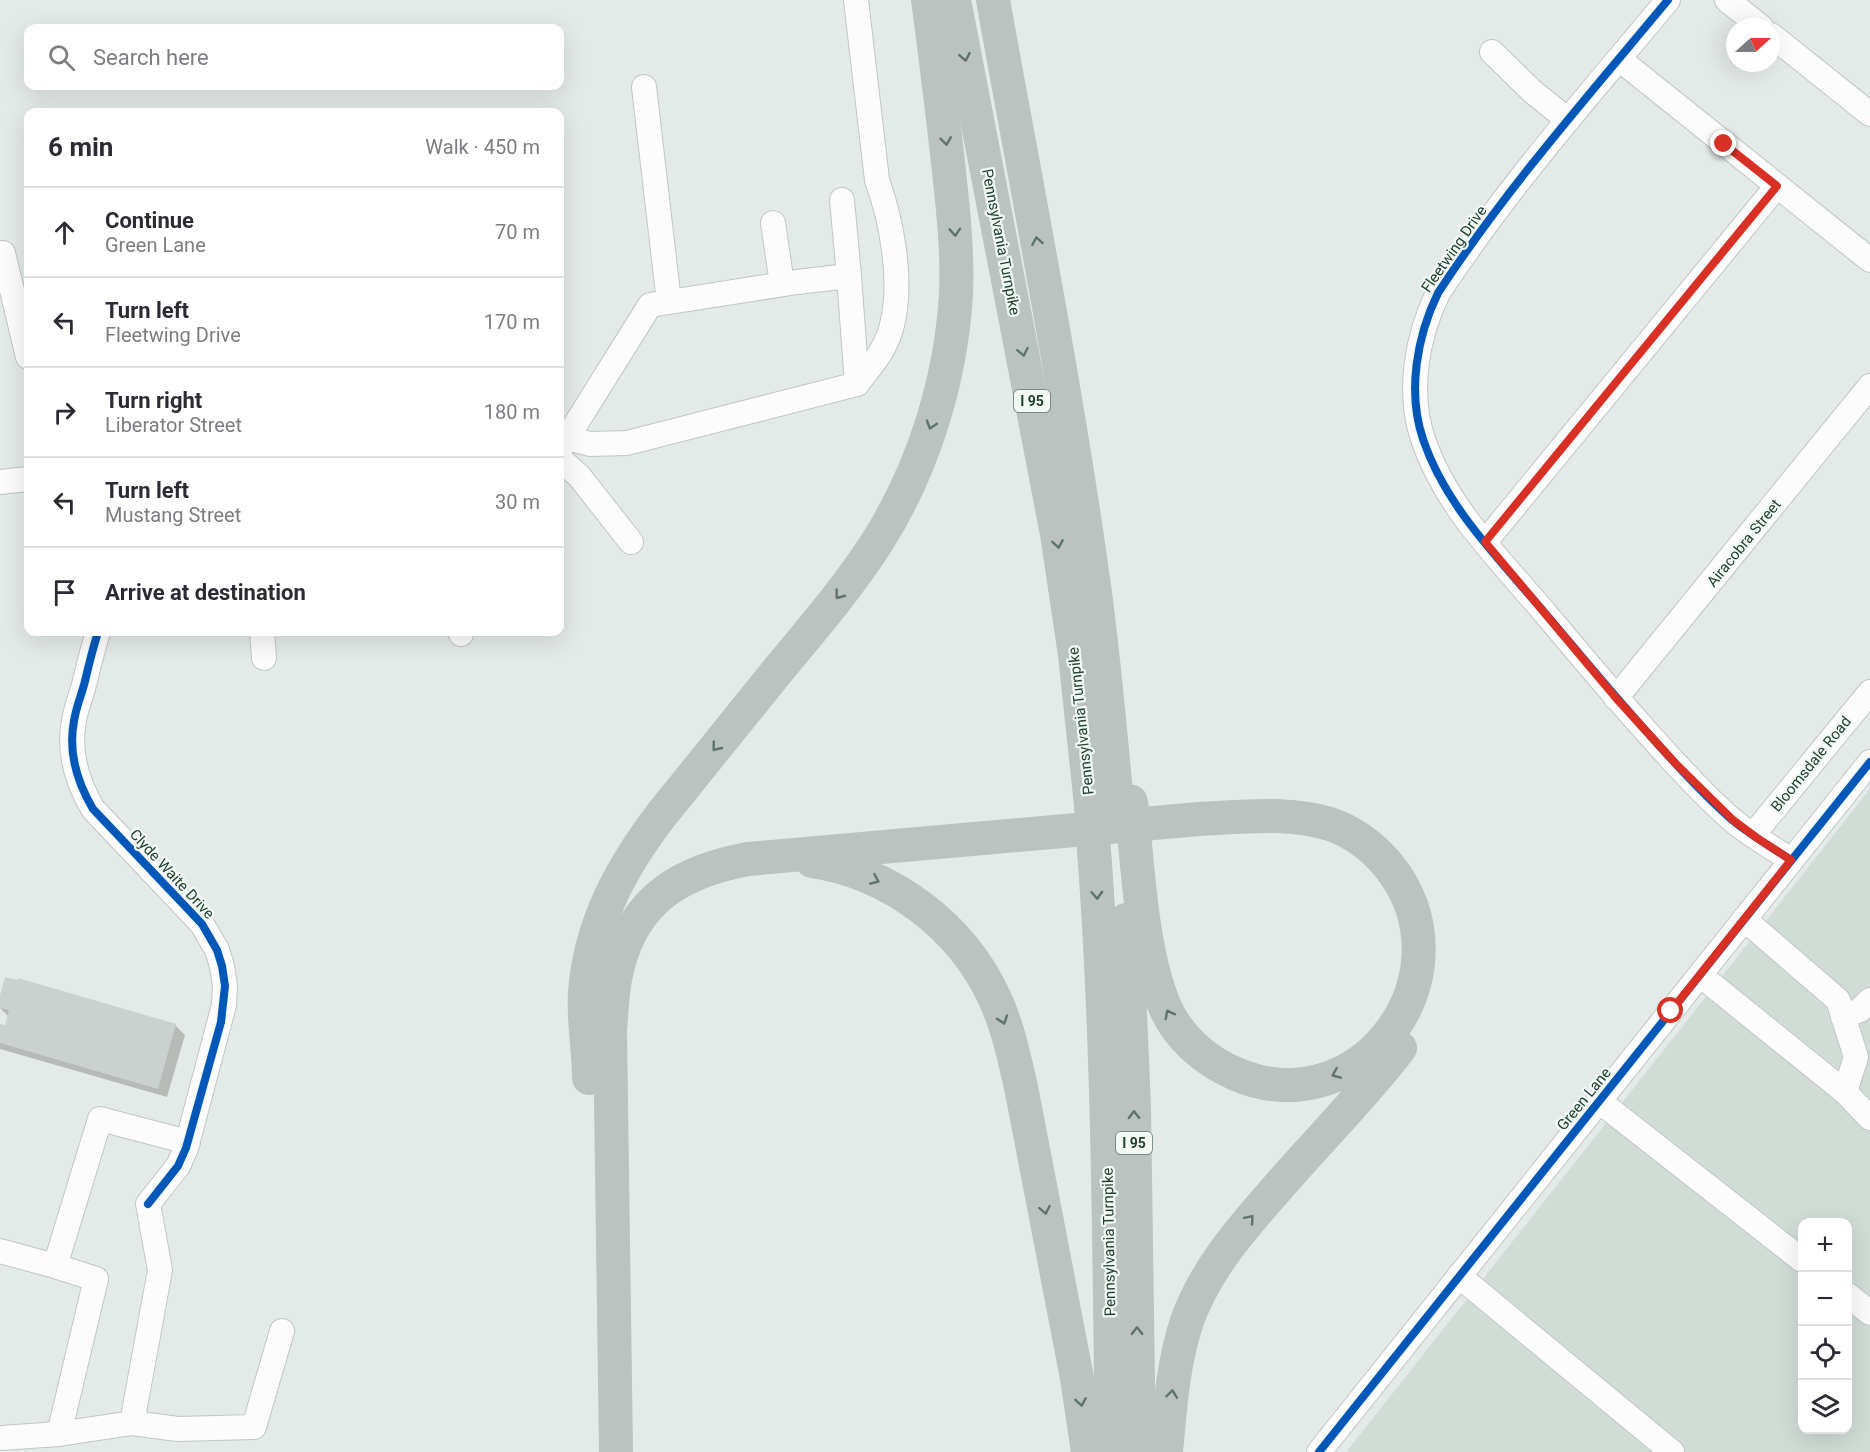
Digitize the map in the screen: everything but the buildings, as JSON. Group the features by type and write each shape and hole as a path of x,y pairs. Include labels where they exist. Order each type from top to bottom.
{"highway":[{"path":"597,1452 589,1076 585,993 588,968 602,915 621,874 640,841 838,597 866,558 902,498 930,429 950,346 956,295 956,268 950,174 928,0"},
{"name":"Pennsylvania Turnpike","path":"954,0 1057,534 1075,655 1114,819 1101,949 1106,1076 1112,1452"},
{"name":"Pennsylvania Turnpike","path":"993,0 1078,481 1107,695 1114,819 1126,915 1133,1072 1139,1452"},
{"path":"589,1076 598,977 602,955 609,936 627,904 639,891 665,870 695,855 729,845 768,840 1256,802 1292,802 1325,807 1342,812 1371,827 1398,851 1410,867 1425,896 1435,945 1430,992 1418,1022 1399,1050 1257,1211 1226,1249 1207,1278 1182,1338 1173,1385 1166,1452"},
{"path":"616,1452 610,1030 614,982 623,947 639,917 677,883 693,874 710,867 748,859 778,856 1199,819 1261,816 1317,821 1332,825 1373,848 1402,885 1414,916 1419,948 1416,980 1405,1011 1385,1039 1346,1070 1316,1081 1299,1084 1280,1084 1246,1078 1198,1052 1175,1026 1165,1008 1152,967 1144,920 1114,819"},
{"path":"778,856 818,862 852,871 903,895 936,919 950,933 963,947 986,982 1003,1020 1021,1087 1073,1356 1088,1452"}],"street":[{"path":"564,449 590,444 627,443 857,384 880,354 892,326 897,294 886,206 877,180 856,0"},
{"name":"Fleetwing Drive","path":"1668,0 1513,190 1438,293 1422,337 1416,369 1416,405 1422,437 1430,457 1447,490 1485,542 1616,698 1676,764 1718,806 1753,835 1791,860"},
{"path":"1727,0 1750,18"},
{"path":"1780,42 1870,114"},
{"path":"1492,52 1533,92 1568,120"},
{"path":"1619,59 1870,261"},
{"path":"644,87 669,302"},
{"path":"1485,542 1777,186"},
{"path":"842,200 857,384"},
{"path":"773,223 782,285"},
{"path":"3,253 24,340"},
{"path":"564,446 650,305 849,276"},
{"name":"Airacobra Street","path":"1616,698 1870,386"},
{"path":"564,452 579,476 631,542"},
{"path":"0,482 24,479"},
{"name":"Clyde Waite Drive","path":"97,636 74,718 72,752 78,777 93,809 202,924 217,950 225,986 221,1022 188,1142 178,1166 148,1204 160,1270 132,1423"},
{"path":"262,636 264,658"},
{"name":"Bloomsdale Road","path":"1753,835 1870,692"},
{"name":"Green Lane","path":"1319,1452 1791,860 1867,773"},
{"path":"1744,919 1838,1000 1843,1017 1861,1043 1845,1092"},
{"path":"1700,975 1845,1092 1870,1118"},
{"path":"1843,1017 1860,1010 1870,1000"},
{"path":"1599,1101 1798,1256"},
{"path":"55,1266 100,1119 188,1142"},
{"path":"0,1251 96,1280 58,1434"},
{"path":"1460,1276 1672,1452"},
{"path":"1852,1298 1870,1313"},
{"path":"0,1438 58,1434 132,1423 178,1429 254,1427 282,1331"}],"shaded area":[{"path":"1870,789 1870,1452 1347,1451"}],"cycle path":[{"path":"1668,0 1520,180 1464,254 1438,293 1425,327 1417,365 1415,383 1418,421 1433,464 1445,487 1459,510 1492,552 1692,781 1738,825 1791,860"},
{"path":"97,636 72,733 75,767 82,788 93,809 202,924 217,950 225,986 221,1022 186,1148 178,1166 148,1204"},
{"path":"1319,1452 1870,762"}],"route":[{"path":"1671,1011 1791,860 1733,820 1676,764 1616,698 1485,542 1777,186 1724,144"}]}
